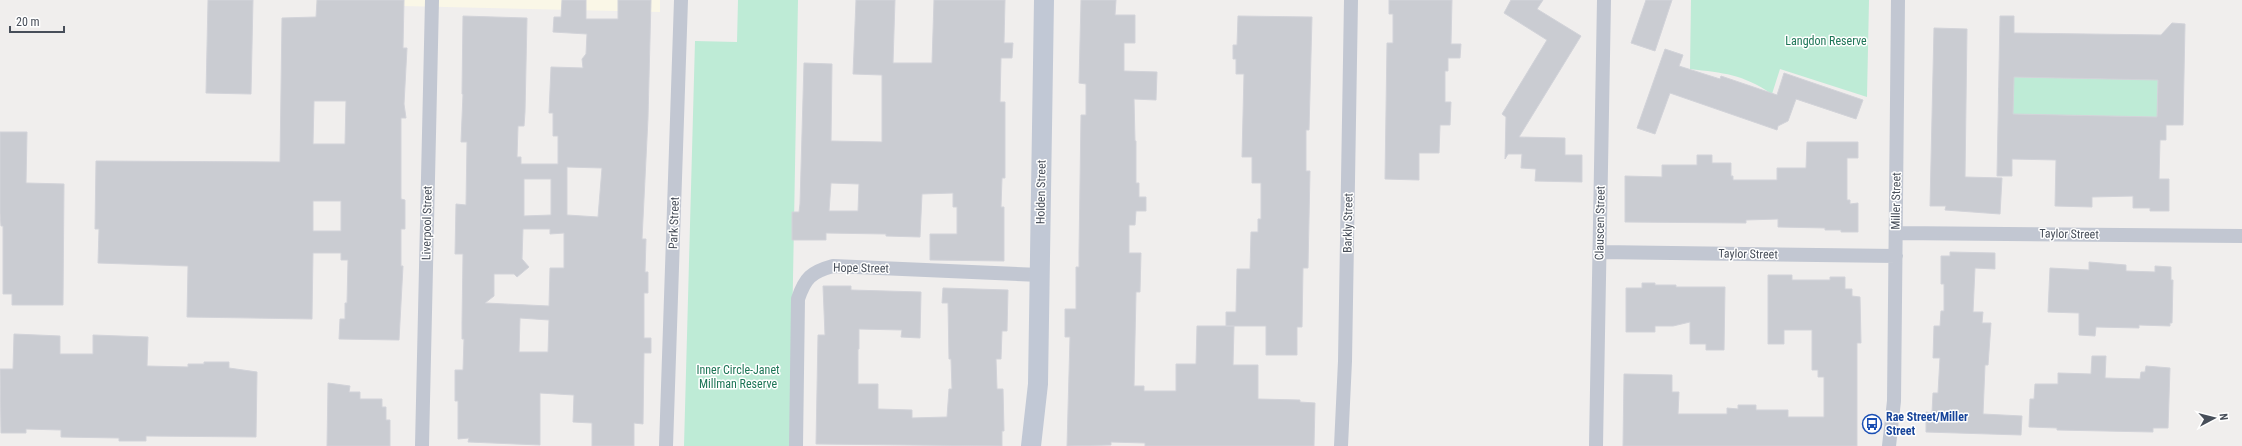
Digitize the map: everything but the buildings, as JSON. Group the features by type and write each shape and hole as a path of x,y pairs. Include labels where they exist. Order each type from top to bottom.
{"main road":[{"name":"Holden Street","path":"1042,446 1038,384 1044,0"},
{"name":"Holden Street","path":"1031,446 1038,384"}],"street":[{"name":"Liverpool Street","path":"422,446 432,0"},
{"name":"Park Street","path":"666,446 681,0"},
{"name":"Barkly Street","path":"1342,446 1351,0"},
{"name":"Clauscen Street","path":"1596,446 1604,0"},
{"name":"Miller Street","path":"1889,446 1894,401 1898,0"},
{"name":"Taylor Street","path":"1896,232 2242,236"},
{"name":"Taylor Street","path":"1600,252 1896,256"},
{"name":"Hope Street","path":"796,446 798,299 803,283 816,271 833,266 1040,275"},
{"name":"Miller Street","path":"1894,401 1898,446"}],"shaded area":[{"path":"317,0 660,0 660,12 316,4"}],"green space":[{"name":"Inner Circle-Janet Millman Reserve","path":"738,0 798,0 790,446 684,446 695,41 737,42"},
{"name":"Langdon Reserve","path":"1691,0 1869,0 1867,97 1780,69 1772,94 1742,78 1690,69"},
{"path":"2013,77 2158,80 2157,117 2013,114 2013,104 1998,104 1998,88 2013,88"}],"place":[{"name":"Rae Street/Miller Street","path":"1872,424"}]}
